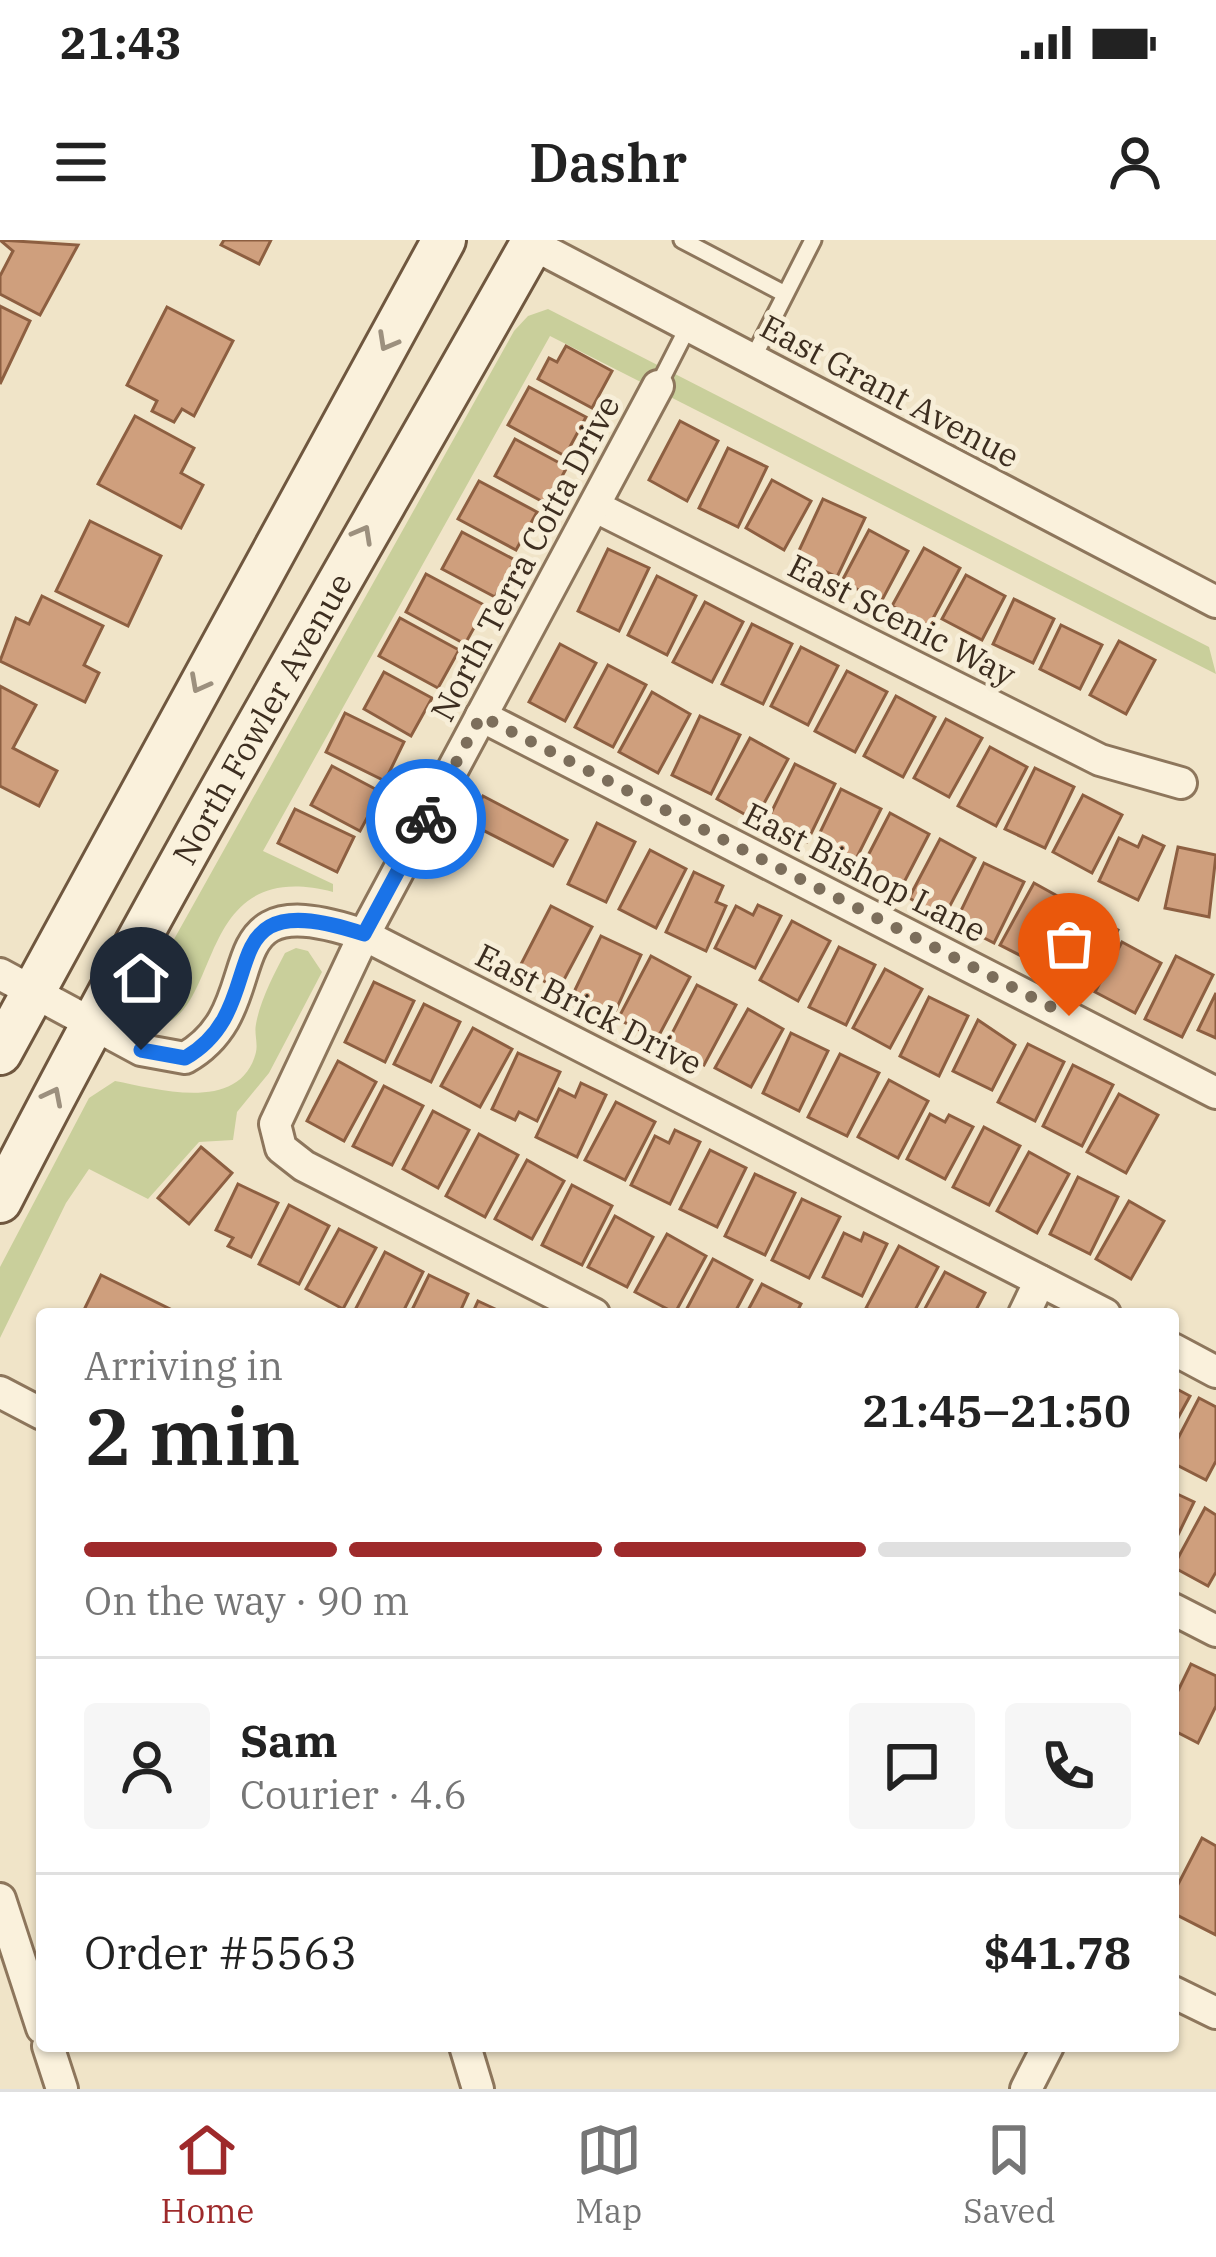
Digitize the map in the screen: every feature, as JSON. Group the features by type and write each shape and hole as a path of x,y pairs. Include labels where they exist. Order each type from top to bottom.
{"main road":[{"name":"North Fowler Avenue","path":"0,1053 16,982 444,240"},
{"name":"North Fowler Avenue","path":"0,1201 92,1021 530,242"}],"street":[{"name":"East Grant Avenue","path":"530,242 1216,602"},
{"name":"North Terra Cotta Drive","path":"582,1308 304,1166 281,1148 275,1124 364,934 658,386"},
{"name":"East Scenic Way","path":"596,507 1100,760 1181,783"},
{"name":"East Bishop Lane","path":"481,716 1216,1093"},
{"name":"East Brick Drive","path":"92,1021 141,1050 185,1058 203,1048 218,1028 254,943 270,925 295,916 364,934 1093,1308"},
{"path":"16,982 92,1021"},
{"path":"1027,1308 1040,1281"},
{"path":"1179,1352 1216,1372"},
{"path":"0,1392 36,1411"},
{"path":"1179,1612 1216,1631"},
{"path":"0,1899 36,2010"},
{"path":"1179,1995 1216,2013"},
{"path":"50,2052 62,2089"},
{"path":"467,2052 478,2089"},
{"path":"1026,2089 1045,2052"}],"lane":[{"path":"682,240 785,294"},
{"path":"752,360 813,240"},
{"name":"North Terra Cotta Drive","path":"658,386 688,327"}],"green space":[{"path":"548,309 1209,647 1216,674 550,336 263,851 333,884 333,892 288,887 256,896 234,915 179,1015 158,1026 140,1005 144,993 514,331 528,316"},
{"path":"296,948 308,951 322,972 269,1073 237,1112 233,1140 199,1142 148,1199 89,1169 66,1203 0,1338 0,1267 89,1098 115,1081 196,1093 234,1084 256,1052 256,1024 272,979 285,953"}],"building":[{"path":"0,240 78,245 40,315 0,294 0,276 13,251"},
{"path":"224,240 271,240 259,264 221,245"},
{"path":"0,306 30,321 0,384"},
{"path":"167,307 233,341 194,416 182,409 174,422 152,411 157,401 127,385"},
{"path":"566,346 612,371 592,408 538,379 549,358 557,362"},
{"path":"529,387 586,417 565,456 508,425"},
{"path":"135,416 194,448 181,473 203,485 181,528 98,484"},
{"path":"680,421 718,441 687,501 649,480"},
{"path":"515,439 567,467 547,504 495,476"},
{"path":"728,448 767,467 738,527 699,508"},
{"path":"772,480 811,501 784,550 746,528"},
{"path":"479,481 537,512 516,550 458,519"},
{"path":"823,499 865,518 837,577 796,557"},
{"path":"90,521 161,556 128,626 56,591"},
{"path":"869,530 908,551 881,602 842,581"},
{"path":"462,532 515,560 495,597 442,569"},
{"path":"924,548 960,568 929,626 892,606"},
{"path":"608,549 649,568 619,631 578,611"},
{"path":"426,574 486,606 465,644 406,612"},
{"path":"966,575 1005,596 982,640 942,619"},
{"path":"657,576 696,596 667,655 628,635"},
{"path":"42,596 103,626 84,665 99,673 85,702 0,661 16,618 29,624"},
{"path":"1014,599 1054,619 1033,663 993,644"},
{"path":"705,602 743,622 712,682 673,662"},
{"path":"400,618 459,650 438,688 379,656"},
{"path":"752,624 792,644 763,704 722,684"},
{"path":"1061,625 1102,645 1080,689 1040,669"},
{"path":"1119,641 1155,660 1126,714 1090,695"},
{"path":"560,644 596,663 565,721 529,702"},
{"path":"801,647 838,666 808,725 771,706"},
{"path":"608,665 646,685 613,747 575,727"},
{"path":"847,671 887,692 855,752 815,731"},
{"path":"384,672 432,698 411,736 364,709"},
{"path":"0,686 36,705 13,748 57,771 39,806 0,786"},
{"path":"652,692 690,714 658,773 619,752"},
{"path":"896,696 935,717 903,777 864,756"},
{"path":"345,713 404,742 385,781 326,752"},
{"path":"700,716 740,735 711,794 672,775"},
{"path":"946,719 982,738 949,797 914,778"},
{"path":"750,738 788,759 755,820 717,799"},
{"path":"990,747 1027,767 996,826 958,806"},
{"path":"795,764 835,784 807,842 766,823"},
{"path":"332,766 381,792 360,831 311,805"},
{"path":"1035,768 1074,787 1045,848 1005,829"},
{"path":"841,789 881,809 851,869 812,849"},
{"path":"1083,795 1122,815 1092,873 1053,852"},
{"path":"483,796 567,840 553,866 469,823"},
{"path":"295,809 354,837 337,872 278,843"},
{"path":"890,813 929,834 899,892 860,871"},
{"path":"597,823 635,842 606,902 568,884"},
{"path":"1143,836 1164,846 1138,900 1099,881 1119,838 1138,847"},
{"path":"940,839 975,858 944,917 909,898"},
{"path":"1178,847 1216,855 1209,917 1165,908"},
{"path":"650,850 686,869 656,928 619,909"},
{"path":"984,863 1024,882 994,943 955,923"},
{"path":"694,872 723,886 716,902 726,906 706,951 666,932"},
{"path":"1034,883 1072,904 1039,965 1000,945"},
{"path":"758,905 781,916 755,968 715,948 736,906 753,915"},
{"path":"551,906 592,927 559,989 519,968"},
{"path":"1078,910 1118,930 1091,988 1050,969"},
{"path":"792,921 830,941 798,1001 760,980"},
{"path":"601,936 641,955 614,1014 573,994"},
{"path":"1122,942 1161,963 1135,1013 1095,992"},
{"path":"839,947 875,965 846,1025 809,1007"},
{"path":"651,956 690,977 657,1039 618,1019"},
{"path":"1176,956 1213,975 1182,1037 1145,1019"},
{"path":"885,969 922,989 890,1048 853,1028"},
{"path":"374,982 414,1001 385,1062 345,1042"},
{"path":"697,985 736,1005 704,1065 666,1045"},
{"path":"1216,993 1216,1038 1198,1030"},
{"path":"929,997 968,1016 939,1076 900,1056"},
{"path":"424,1004 460,1022 431,1082 394,1064"},
{"path":"748,1009 783,1029 751,1087 715,1068"},
{"path":"978,1020 1015,1045 992,1090 953,1071"},
{"path":"473,1028 512,1049 480,1107 441,1086"},
{"path":"791,1033 828,1051 799,1111 763,1093"},
{"path":"1028,1044 1064,1062 1035,1121 998,1102"},
{"path":"518,1053 560,1072 537,1121 519,1112 515,1120 492,1109"},
{"path":"840,1054 879,1073 847,1136 808,1117"},
{"path":"338,1061 376,1082 344,1141 307,1121"},
{"path":"1073,1065 1113,1085 1082,1146 1043,1126"},
{"path":"889,1080 928,1101 898,1158 858,1137"},
{"path":"581,1083 606,1095 577,1157 536,1137 559,1089 575,1097"},
{"path":"384,1086 423,1106 392,1165 353,1146"},
{"path":"1119,1094 1158,1115 1126,1173 1087,1152"},
{"path":"616,1102 655,1122 625,1180 585,1160"},
{"path":"433,1111 469,1130 438,1188 403,1169"},
{"path":"930,1114 945,1122 949,1115 973,1127 945,1179 907,1159"},
{"path":"984,1127 1020,1146 989,1205 953,1187"},
{"path":"675,1130 700,1142 670,1204 631,1185 655,1136 669,1143"},
{"path":"479,1134 518,1155 485,1217 446,1196"},
{"path":"201,1147 232,1173 189,1224 158,1198"},
{"path":"710,1150 746,1168 717,1227 680,1209"},
{"path":"1029,1152 1069,1174 1037,1233 997,1211"},
{"path":"527,1160 564,1181 532,1239 495,1219"},
{"path":"755,1174 795,1193 765,1255 725,1236"},
{"path":"1078,1177 1118,1197 1090,1254 1050,1234"},
{"path":"238,1184 278,1203 251,1257 228,1246 233,1238 216,1230"},
{"path":"572,1185 612,1206 582,1265 542,1245"},
{"path":"802,1199 840,1217 809,1278 772,1260"},
{"path":"1129,1201 1164,1221 1131,1279 1096,1259"},
{"path":"289,1205 329,1226 299,1284 259,1264"},
{"path":"615,1216 653,1237 627,1287 588,1267"},
{"path":"339,1229 376,1248 344,1308 306,1289"},
{"path":"844,1233 861,1241 864,1233 887,1244 862,1296 823,1277"},
{"path":"667,1234 706,1256 678,1308 665,1308 635,1292"},
{"path":"899,1246 938,1267 916,1308 866,1308"},
{"path":"385,1252 423,1272 405,1308 356,1308"},
{"path":"713,1259 752,1280 737,1308 687,1308"},
{"path":"945,1272 985,1293 977,1308 925,1308"},
{"path":"101,1275 168,1308 85,1308"},
{"path":"429,1275 468,1294 462,1308 413,1308"},
{"path":"762,1284 801,1304 799,1308 749,1308"},
{"path":"1179,1390 1190,1396 1179,1416"},
{"path":"1199,1398 1216,1407 1216,1461 1206,1480 1179,1466 1179,1436"},
{"path":"1179,1495 1194,1502 1179,1533"},
{"path":"1205,1508 1216,1515 1216,1572 1208,1586 1179,1570 1179,1556"},
{"path":"1191,1664 1216,1676 1216,1706 1198,1743 1179,1733 1179,1689"},
{"path":"1202,1838 1216,1846 1216,1935 1179,1916 1179,1882"}],"way so far":[{"path":"426,819 481,716 1069,1016"}],"route":[{"path":"141,1050 164,1058 185,1058 203,1048 218,1028 254,943 270,925 295,916 364,934 426,819"}]}
